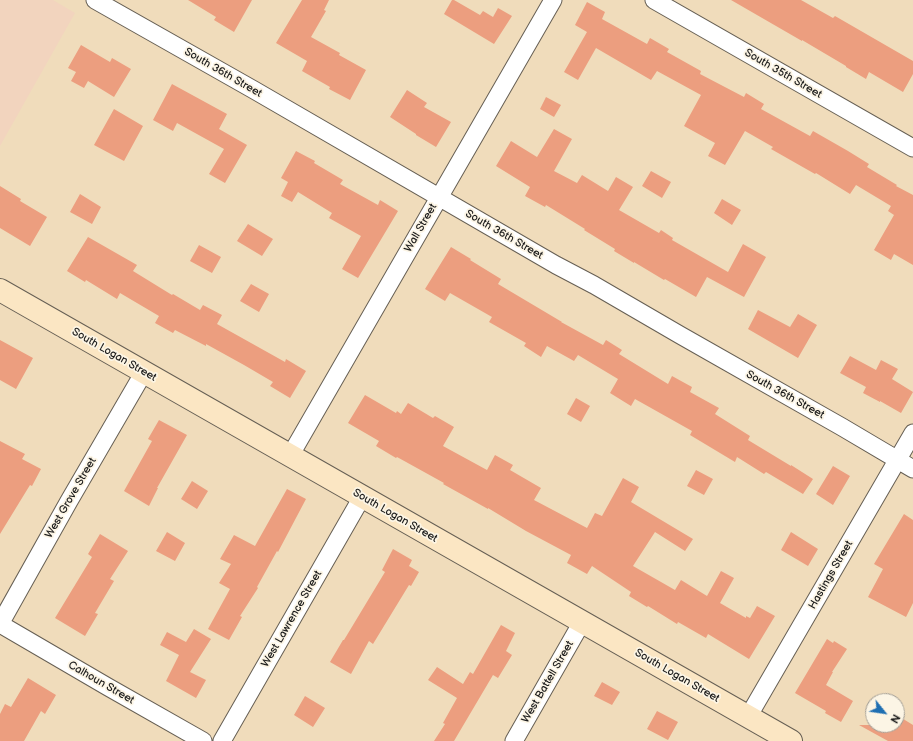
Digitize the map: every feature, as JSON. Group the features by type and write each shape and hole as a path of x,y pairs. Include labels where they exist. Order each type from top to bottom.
{"street":[{"name":"South 36th Street","path":"95,0 913,469"},
{"name":"Wall Street","path":"290,456 553,0"},
{"name":"South 35th Street","path":"654,0 913,148"},
{"name":"South Logan Street","path":"0,290 791,741"},
{"name":"West Grove Street","path":"0,624 144,372"},
{"name":"Hastings Street","path":"748,717 913,433"},
{"name":"West Lawrence Street","path":"222,741 362,497"},
{"name":"West Battell Street","path":"514,741 582,622"},
{"name":"Calhoun Street","path":"0,624 203,741"}],"shaded area":[{"path":"0,0 53,0 75,13 0,146"}],"building":[{"path":"188,0 252,0 234,32 214,20 216,17"},
{"path":"302,0 329,0 324,10 326,11 311,37 340,53 339,55 366,70 350,100 329,89 330,87 302,71 307,61 276,43"},
{"path":"452,0 480,15 483,11 493,17 498,8 512,16 494,44 444,14"},
{"path":"731,0 801,0 833,18 835,16 913,61 913,74 903,92 869,72 866,79 802,40"},
{"path":"587,2 605,12 602,19 647,44 650,38 669,49 667,52 701,71 700,74 744,97 746,93 764,104 761,109 810,136 813,131 869,164 867,167 913,195 913,265 894,254 891,260 874,250 894,215 888,211 891,206 856,185 850,194 816,173 815,174 771,149 773,147 745,131 725,165 708,156 715,143 684,126 701,95 657,71 651,80 596,48 578,80 564,72 587,32 575,25"},
{"path":"81,45 110,62 112,58 131,69 114,97 88,81 84,88 71,81 76,72 68,68"},
{"path":"172,84 227,114 219,129 247,145 225,183 209,174 224,149 177,123 173,131 153,120"},
{"path":"407,90 427,103 424,107 451,122 436,147 390,117"},
{"path":"546,97 561,105 554,117 540,109"},
{"path":"114,109 143,126 124,161 94,145"},
{"path":"554,129 572,139 554,171 577,183 582,175 608,191 616,177 633,187 619,210 659,233 661,230 673,238 672,240 728,272 743,244 766,257 744,297 707,277 696,297 614,251 615,249 546,205 545,207 525,196 530,187 496,166 511,141 537,157"},
{"path":"296,151 315,161 314,163 343,180 340,184 378,205 380,200 398,211 358,278 342,269 361,236 329,218 332,213 298,192 292,202 281,196 288,182 281,178"},
{"path":"651,171 671,182 662,198 642,186"},
{"path":"0,186 21,199 20,201 47,217 30,246 0,228"},
{"path":"80,194 101,207 92,224 70,212"},
{"path":"722,199 741,210 732,225 714,213"},
{"path":"248,224 273,239 262,256 237,241"},
{"path":"88,237 137,265 133,271 172,295 173,294 200,310 203,305 222,315 217,324 285,362 286,359 306,371 290,398 270,386 273,382 244,365 206,344 206,346 175,330 173,333 155,323 159,316 120,293 117,299 86,280 85,282 67,271"},
{"path":"199,245 221,257 212,273 190,261"},
{"path":"451,247 501,279 498,284 561,322 603,345 606,340 622,350 619,354 668,384 672,376 692,387 690,392 719,408 715,414 750,436 748,440 813,479 803,494 766,472 764,474 737,457 735,462 690,435 692,431 635,399 631,406 610,393 618,379 578,355 574,361 547,346 541,357 524,346 526,343 489,322 492,317 450,293 445,301 425,289"},
{"path":"251,284 269,294 259,312 240,301"},
{"path":"758,310 790,327 798,314 817,325 798,358 748,329"},
{"path":"0,340 33,358 16,389 0,380"},
{"path":"850,356 876,370 881,360 898,369 892,379 913,392 901,413 863,393 866,387 840,373"},
{"path":"365,395 396,413 397,411 401,414 408,403 433,418 435,416 454,427 443,446 487,470 495,455 513,465 510,470 541,488 534,500 587,528 595,513 602,516 623,478 639,487 631,502 693,539 685,551 655,532 633,566 675,590 681,580 707,596 721,571 734,578 720,603 746,618 746,616 750,618 757,606 775,616 749,659 708,634 706,638 678,622 677,624 648,606 647,607 629,596 631,592 592,566 587,574 567,563 571,555 376,446 379,441 348,423"},
{"path":"576,398 590,406 581,422 567,414"},
{"path":"159,420 187,435 157,488 149,506 124,491 152,441 148,439"},
{"path":"0,441 25,454 22,459 41,469 32,486 30,485 0,534"},
{"path":"833,466 850,476 833,505 816,494"},
{"path":"696,470 713,479 704,495 687,486"},
{"path":"192,481 208,491 197,509 181,499"},
{"path":"287,489 306,499 278,552 277,551 257,587 258,588 240,616 242,617 229,640 208,629 230,589 219,583 231,564 220,559 234,535 255,546"},
{"path":"904,514 913,520 913,603 906,617 868,597 883,569 874,564"},
{"path":"167,532 185,543 175,561 156,551"},
{"path":"791,532 818,549 808,566 781,550"},
{"path":"100,534 128,551 110,579 114,581 95,613 98,614 85,636 55,618 92,557 88,554"},
{"path":"393,549 412,560 409,566 419,572 411,586 409,585 373,644 369,641 351,674 330,662 385,572 382,570"},
{"path":"501,625 515,633 506,651 512,655 498,678 493,675 454,741 434,741 445,724 443,723 457,698 428,680 437,667 463,684 470,672 473,674"},
{"path":"194,629 211,639 190,672 206,680 196,698 166,681 179,655 160,645 167,632 186,642"},
{"path":"827,639 833,643 834,641 847,649 832,672 826,685 853,701 841,722 825,713 826,711 795,693"},
{"path":"28,678 56,695 45,714 41,711 24,741 0,741 0,714 5,704 11,707"},
{"path":"602,682 620,692 612,705 594,696"},
{"path":"305,696 325,708 313,727 294,715"},
{"path":"657,711 678,722 668,740 647,729"},
{"path":"905,720 913,725 913,741 888,741 874,733 905,733"}]}
